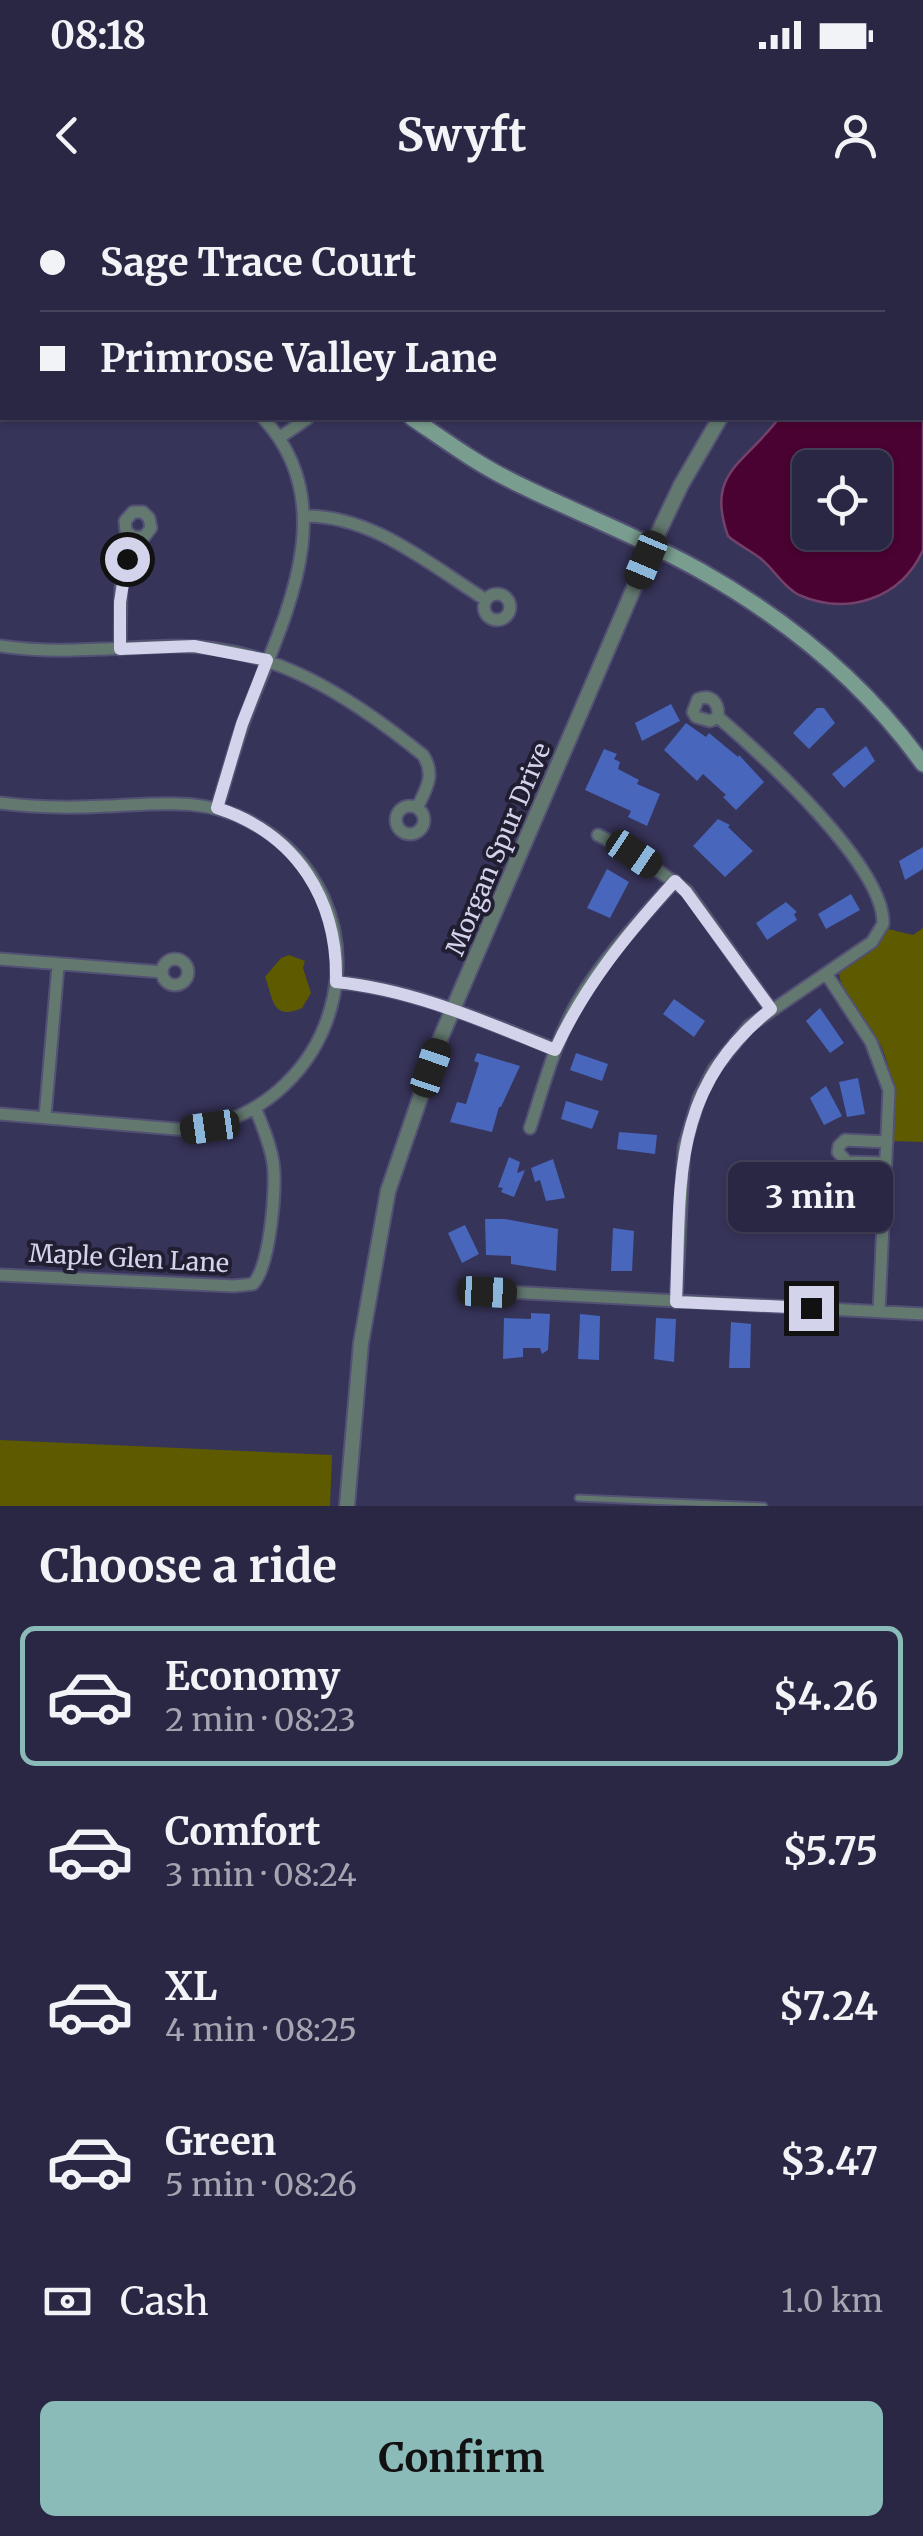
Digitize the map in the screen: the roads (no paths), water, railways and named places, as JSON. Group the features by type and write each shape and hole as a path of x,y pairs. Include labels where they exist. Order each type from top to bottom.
{"main road":[{"path":"415,420 504,477 652,546 735,592 811,645 873,703 923,764"}],"street":[{"path":"217,808 242,724 300,566 304,516 296,476 269,420"},
{"path":"279,438 305,420"},
{"name":"Morgan Spur Drive","path":"348,1506 361,1343 388,1192 453,1009 652,546 719,420"},
{"path":"304,516 337,518 368,528 486,600"},
{"path":"120,649 121,587 134,538"},
{"path":"0,646 62,651 194,646 267,660 321,683 421,752 430,776 417,808"},
{"path":"676,1302 681,1174 692,1117 714,1069 750,1026 872,942 884,924 880,903 834,833 767,760 718,717"},
{"path":"0,803 58,808 174,802 217,808 250,822 275,838 310,875 329,917 336,948 336,982 328,1021 308,1061 256,1110 210,1127 188,1130 0,1114"},
{"path":"598,835 675,881 702,908 771,1009"},
{"path":"530,1128 555,1050 578,1001 600,968 675,881"},
{"path":"0,959 162,972"},
{"path":"45,1117 58,966"},
{"path":"827,975 871,1042 888,1090 879,1312"},
{"path":"336,982 392,990 453,1009 555,1050"},
{"name":"Maple Glen Lane","path":"0,1275 234,1286 256,1282 263,1268 274,1186 269,1143 256,1110"},
{"path":"886,1163 847,1162 838,1152 845,1140 887,1142"},
{"path":"487,1292 923,1314"},
{"name":"Morgan Spur Drive","path":"352,1470 357,1506"}],"lane":[{"path":"578,1498 764,1506"}]}
